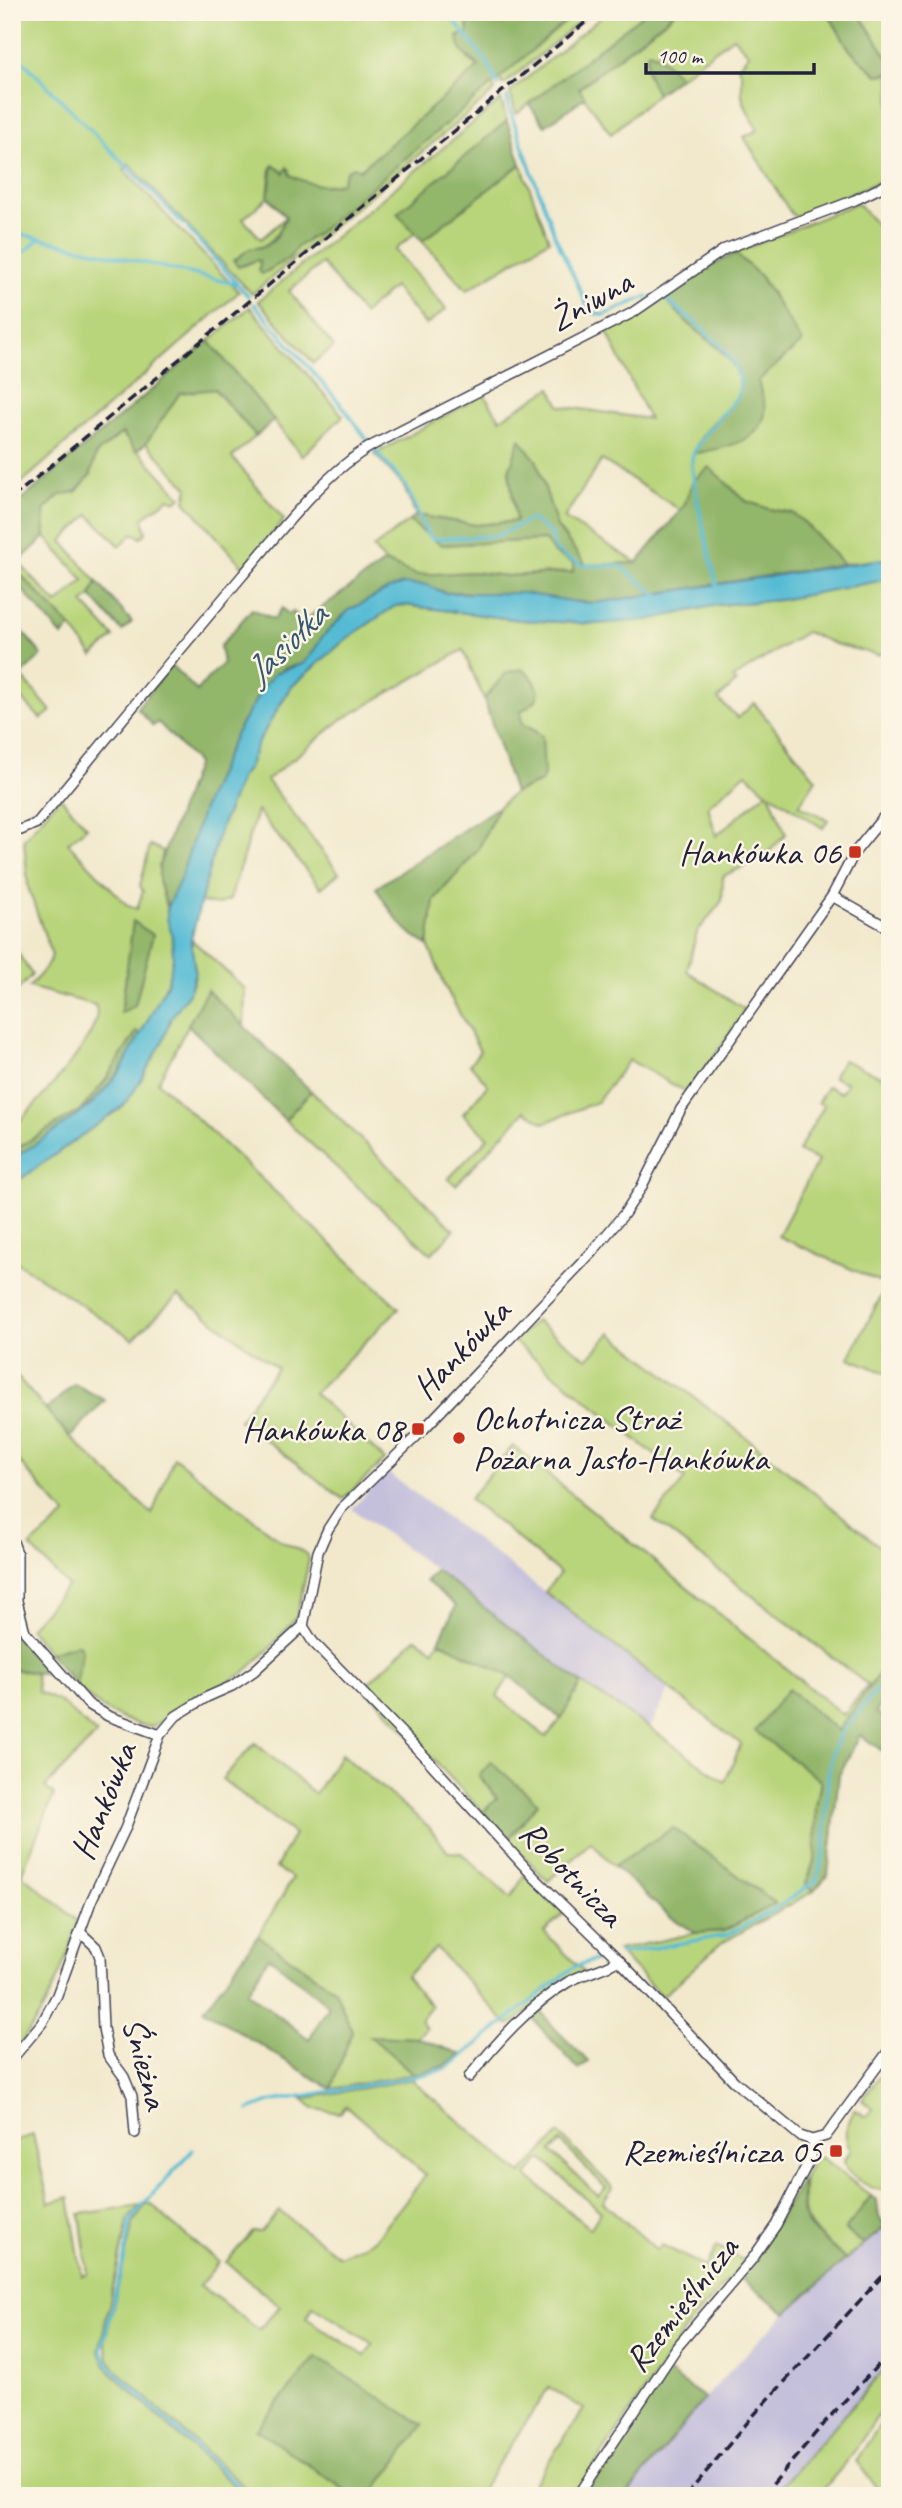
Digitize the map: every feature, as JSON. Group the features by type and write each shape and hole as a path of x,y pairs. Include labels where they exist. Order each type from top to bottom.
{"street":[{"name":"Żniwna","path":"12,828 22,830 37,823 251,565 310,498 354,457 632,313 724,249 855,200 890,184"},
{"name":"Hankówka","path":"12,2059 47,2014 57,1995 92,1899 125,1829 160,1735 176,1716 254,1671 303,1626 318,1552 341,1508 422,1431 593,1251 624,1214 641,1188 681,1109 832,896 855,852 890,809"},
{"path":"832,896 890,929"},
{"path":"12,1539 17,1553 17,1601 25,1632 88,1704 108,1716 160,1735"},
{"name":"Robotnicza","path":"303,1626 313,1642 426,1758 534,1877 619,1960 734,2081 800,2136 816,2140"},
{"name":"Śnieżna","path":"80,1932 96,1947 100,1958 105,2042 108,2055 124,2077 132,2096 135,2133"},
{"path":"469,2077 511,2029 542,2003 569,1982 619,1960"},
{"name":"Rzemieślnicza","path":"578,2496 677,2347 753,2258 776,2225 811,2157 816,2140 830,2131 890,2049"}],"shaded area":[{"path":"387,1472 669,1690 650,1728 581,1683 436,1570 352,1509"},
{"path":"890,2223 890,2363 773,2496 626,2496 705,2398 759,2340 802,2297"}],"green space":[{"path":"12,12 469,12 468,33 458,36 468,59 479,67 360,170 358,168 340,183 329,186 290,175 289,169 286,169 285,174 276,166 271,167 268,197 243,219 261,239 286,217 285,221 271,241 236,259 243,266 260,261 259,271 268,271 289,258 297,247 318,233 492,84 495,91 252,294 129,164 124,170 239,292 12,491"},
{"path":"469,12 482,12 502,23 506,22 512,12 536,12 537,20 543,16 542,12 577,12 318,233 297,247 289,258 262,274 259,271 260,261 257,260 238,267 234,261 249,249 266,246 275,239 286,217 268,197 273,165 284,173 287,167 290,175 308,183 341,183 347,170 354,167 360,170 479,67 462,51 459,43 458,36 468,33"},
{"path":"577,12 591,12 502,84 499,77"},
{"path":"607,12 646,12 516,114 510,92"},
{"path":"646,12 673,14 579,88 585,97 545,126 529,104"},
{"path":"672,12 827,12 850,50 877,75 890,74 890,177 795,217 744,137 758,130 744,104 742,77 738,67 749,54 733,37 680,77 658,55 647,74 657,94 611,134 578,89 673,15"},
{"path":"827,12 858,12 890,61 890,73 878,75 850,50"},
{"path":"858,12 890,12 890,61"},
{"path":"648,52 658,55 680,77 657,94 647,69"},
{"path":"501,100 507,121 398,213 415,233 395,250 446,309 426,325 394,287 363,314 322,263 289,291 334,347 313,363 258,301"},
{"path":"507,121 521,164 422,241 397,213"},
{"path":"521,164 549,240 467,290 422,241"},
{"path":"857,203 890,240 890,558 843,564 805,523 792,513 746,501 709,468 693,481 680,510 602,460 564,518 637,563 586,565 557,527 537,462 520,440 509,471 517,521 476,525 416,515 403,485 375,454 484,394 500,419 551,388 560,406 649,419 606,330 647,311 664,298 687,322 722,351 740,380 735,401 705,431 758,381 773,295 760,276 735,253"},
{"path":"735,253 760,276 802,342 758,381 765,413 755,432 725,447 693,454 705,432 733,402 739,390 739,379 726,357 664,298 693,276"},
{"path":"250,307 343,416 302,456 209,341"},
{"path":"209,341 274,420 256,436 215,389 180,393 146,443 136,451 122,433 96,454 91,474 76,492 60,495 44,510 45,537 13,567 71,627 62,636 12,578 12,508"},
{"path":"214,389 256,436 232,457 284,520 244,568 185,501 188,488 146,443 180,393"},
{"path":"122,433 181,497 176,502 169,498 143,518 146,533 141,538 133,533 120,546 89,515 62,541 97,582 91,596 83,603 114,637 93,656 71,627 13,567 18,562 57,604 84,580 45,537 44,510 60,494 76,492 91,474 96,454"},
{"path":"520,439 537,462 557,527 586,565 637,563 684,506 693,481 709,467 746,501 792,513 805,523 843,564 595,603 445,593 427,585 404,584 389,589 349,610 322,637 303,664 284,668 264,686 235,735 205,803 180,880 167,907 159,881 159,866 197,763 158,722 153,726 137,708 171,665 197,691 223,664 220,646 252,609 274,619 282,608 288,614 293,612 303,621 385,562 416,575 473,572 507,576 573,572 573,563 554,553 545,540 441,545 409,521 416,515 476,525 516,521 509,471"},
{"path":"409,521 441,545 545,540 554,553 574,563 573,572 507,576 473,572 416,575 385,562 373,548"},
{"path":"890,579 890,649 878,655 835,644 806,632 733,678 736,682 718,699 738,718 754,703 816,779 799,805 828,820 823,828 769,793 786,834 763,858 723,876 722,901 697,932 687,971 744,1009 742,1016 688,1093 629,1060 597,1102 544,1123 525,1111 456,1185 448,1179 488,1138 463,1114 488,1085 470,1064 480,1051 448,992 428,945 434,900 478,850 498,807 514,793 541,782 536,731 522,724 520,712 535,701 506,673 484,699 463,650 341,720 267,780 339,873 321,888 257,811 230,899 218,905 200,902 219,832 257,744 290,688 346,639 395,606 519,620 597,624 675,614 717,605 780,600","holes":["746,773 767,792 716,836 708,806"]},
{"path":"97,582 132,622 122,631 91,596"},
{"path":"12,619 42,655 21,675 12,665"},
{"path":"12,665 51,711 41,719 22,699 12,708"},
{"path":"520,669 532,678 537,688 537,698 520,712 522,724 542,736 544,775 541,782 514,793 484,699 506,673"},
{"path":"60,797 87,827 68,843 128,906 137,909 143,891 140,886 150,845 163,851 160,879 172,931 173,959 164,989 140,1035 137,1032 105,1081 82,1109 12,1151 12,1116 19,1122 54,1083 82,1048 96,1016 95,1005 29,987 45,969 52,956 28,887 24,839"},
{"path":"498,807 478,850 434,900 428,945 405,928 376,888"},
{"path":"133,921 153,935 135,1005 121,1013"},
{"path":"191,939 245,989 244,1026 207,990 158,1082 399,1308 314,1393 385,1460 343,1499 239,1420 277,1368 178,1295 133,1339 12,1259 12,1185 123,1106 130,1097 173,1014 192,986 195,972"},
{"path":"14,947 32,975 12,996 12,949"},
{"path":"207,990 311,1091 285,1120 188,1025"},
{"path":"137,1031 140,1035 124,1064 96,1099 42,1141 12,1158 12,1151 82,1109 105,1081"},
{"path":"843,1060 890,1080 890,1375 849,1358 887,1285 778,1236 818,1161 798,1151 824,1106 818,1102 828,1086 841,1093 847,1083 833,1077"},
{"path":"311,1091 454,1230 431,1254 285,1120"},
{"path":"536,1321 587,1359 611,1333 751,1441 890,1555 890,1658 838,1731 821,1781 816,1806 815,1858 806,1884 814,1891 720,1944 662,1997 617,1950 696,1933 724,1931 775,1903 673,1828 614,1866 591,1842 548,1881 508,1840 537,1803 498,1798 483,1812 364,1687 416,1638 434,1650 439,1641 510,1676 497,1696 546,1737 561,1719 581,1683 725,1782 741,1744 545,1592 560,1573 469,1499 513,1446 843,1715 868,1685 653,1519 685,1479 513,1341"},
{"path":"12,1371 70,1437 152,1514 174,1457 281,1541 307,1554 309,1560 297,1616 271,1647 245,1672 151,1727 119,1717 76,1686 82,1650 49,1653 29,1628 68,1586 30,1546 66,1515 12,1454"},
{"path":"74,1384 105,1400 70,1437 46,1410"},
{"path":"436,1570 581,1683 561,1719 510,1676 439,1641 456,1606 426,1581"},
{"path":"12,1624 21,1630 59,1676 12,1669"},
{"path":"78,1644 82,1650 76,1686 49,1653"},
{"path":"890,1658 890,1693 876,1712 890,1722 890,1756 860,1735 839,1775 828,1875 814,1891 806,1885 815,1858 816,1806 821,1781 755,1731 788,1689 838,1731"},
{"path":"12,1669 35,1673 38,1692 60,1702 97,1734 45,1787 54,1795 21,1874 79,1922 44,2008 12,2053"},
{"path":"255,1743 315,1794 341,1754 428,1826 448,1852 461,1853 511,1898 524,1875 564,1913 544,1932 584,1972 511,2024 507,2024 436,1948 406,1976 431,2006 420,2020 426,2028 417,2038 371,2036 414,2074 331,2089 352,2031 335,1990 258,1936 293,1878 276,1868 294,1834 222,1779"},
{"path":"491,1762 538,1803 508,1840 483,1812 497,1798 479,1776"},
{"path":"673,1828 775,1904 724,1931 696,1933 669,1916 614,1866"},
{"path":"258,1936 335,1990 352,2031 331,2089 204,2010","holes":["269,1957 329,2006 309,2039 247,1992"]},
{"path":"539,2008 588,2062 578,2069 530,2016"},
{"path":"370,2036 417,2038 461,2054 444,2066 414,2074"},
{"path":"879,2077 890,2086 890,2191 862,2183 846,2167 844,2161 851,2150 846,2138 848,2125 855,2109 865,2117 873,2109 862,2100"},
{"path":"414,2079 414,2082 521,2174 559,2134 613,2188 603,2202 657,2250 662,2245 706,2267 717,2246 745,2261 692,2320 574,2496 525,2496 584,2409 549,2387 477,2496 371,2496 423,2424 256,2429 354,2496 254,2496 115,2369 108,2358 105,2340 133,2224 146,2204 152,2204 219,2262 200,2285 259,2330 280,2306 226,2262 253,2232 261,2232 279,2211 339,2256 374,2240 426,2175 346,2106 340,2113 315,2109 302,2099","holes":["561,2142 606,2188 598,2196 551,2151","539,2160 543,2160 601,2212 590,2229 527,2176","313,2306 373,2344 365,2356 306,2318"]},
{"path":"33,2135 49,2203 69,2197 82,2276 88,2274 80,2214 140,2205 128,2220 99,2351 109,2371 245,2496 12,2496 12,2438 19,2436 12,2341 12,2142"},
{"path":"816,2158 822,2158 871,2196 845,2230 864,2244 845,2260 811,2227 804,2210 804,2177"},
{"path":"802,2181 802,2207 806,2221 815,2233 845,2260 786,2313 740,2278"},
{"path":"871,2196 877,2202 879,2217 885,2227 864,2244 845,2230"},
{"path":"316,2357 423,2425 371,2496 354,2496 256,2429"},
{"path":"890,2363 890,2398 849,2459 818,2496 773,2496"},
{"path":"666,2371 705,2398 626,2496 584,2496"},
{"path":"890,2409 890,2496 883,2496 856,2461"}],"water":[{"path":"890,558 890,579 780,600 717,605 648,620 597,624 519,620 404,605 395,606 346,639 290,688 241,777 219,832 191,939 195,972 189,993 171,1018 162,1043 136,1088 123,1106 12,1185 12,1158 90,1106 120,1072 167,984 173,958 167,907 180,880 205,803 235,735 264,686 275,673 303,664 322,637 349,610 403,584 427,585 445,593 524,593 595,603"}],"waterway":[{"path":"447,12 487,62 498,85"},
{"path":"12,50 183,224"},
{"path":"507,97 555,236 588,307 594,313 604,315 648,296"},
{"path":"188,229 248,296"},
{"path":"12,232 236,284"},
{"path":"12,263 39,239"},
{"path":"666,299 727,354 736,367 740,381 739,394 702,439 693,455 692,464 697,499 718,589"},
{"path":"254,304 344,408 368,441"},
{"path":"373,448 406,486 426,532 433,539 496,536 532,519 552,535 554,548 565,557 582,565 621,566 657,595"},
{"path":"620,1954 727,1935 778,1907 816,1881 824,1853 828,1774 833,1752 840,1735 890,1673"},
{"path":"249,2110 269,2102 446,2069 574,1967 603,1957"},
{"path":"193,2150 130,2223 124,2259 101,2351 112,2370 249,2496"}],"railway":[{"path":"12,498 598,12"},
{"path":"686,2496 752,2417 890,2268"},
{"path":"763,2496 824,2423 890,2352"}],"place":[{"name":"Hankówka 06","path":"855,852"},
{"name":"Hankówka 08","path":"418,1429"},
{"name":"Ochotnicza Straż Pożarna Jasło-Hankówka","path":"459,1438"},
{"name":"Rzemieślnicza 05","path":"836,2151"}],"water label":[{"name":"Jasiołka","path":"285,643"}]}
